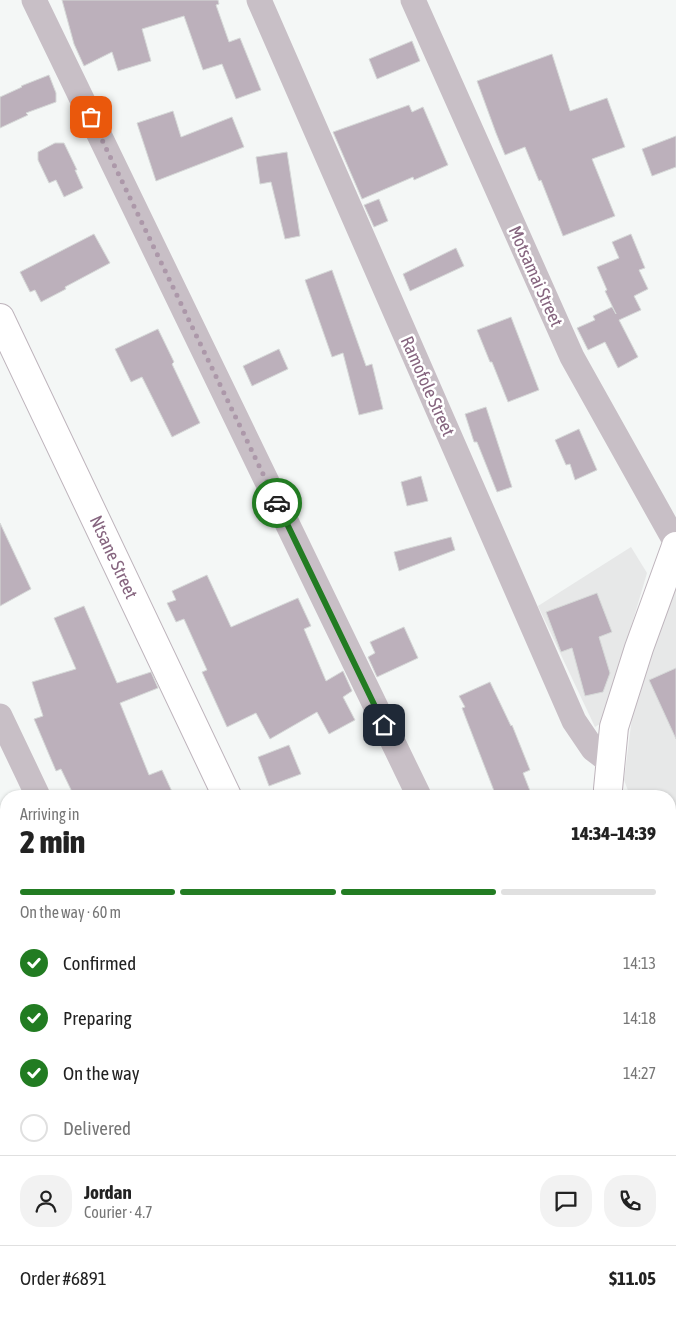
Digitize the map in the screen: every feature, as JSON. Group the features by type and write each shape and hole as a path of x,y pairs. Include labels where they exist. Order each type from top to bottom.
{"street":[{"path":"34,0 416,790"},
{"name":"Ramofole Street","path":"259,0 574,721 593,749 610,762"},
{"name":"Motsamai Street","path":"412,0 572,357 676,545"},
{"name":"Ntsane Street","path":"0,318 225,790"},
{"path":"608,790 614,727 639,648 676,545"},
{"path":"0,716 35,790"}],"shaded area":[{"path":"631,547 647,573 603,722 595,727 538,606"},
{"path":"676,581 676,790 628,790 624,780 635,694"}],"building":[{"path":"62,0 218,0 219,4 216,5 229,42 240,38 261,90 236,99 222,64 203,70 184,16 142,29 151,61 118,71 112,52 84,66 74,44"},
{"path":"412,41 420,61 377,79 369,59"},
{"path":"552,54 570,111 607,98 625,147 592,159 615,216 563,236 541,180 539,181 525,147 505,155 477,81"},
{"path":"49,75 56,93 56,102 26,113 28,115 0,128 0,97"},
{"path":"409,105 412,112 423,107 448,165 414,180 413,177 362,199 333,132"},
{"path":"173,111 181,137 232,117 244,147 156,181 137,123"},
{"path":"676,136 676,167 652,176 642,149"},
{"path":"55,143 64,143 83,188 64,197 56,180 49,183 38,160 38,152"},
{"path":"287,152 300,236 285,239 271,182 260,184 256,157"},
{"path":"379,199 388,221 374,227 364,205"},
{"path":"94,234 110,263 41,302 35,290 30,292 20,272"},
{"path":"631,234 645,268 639,270 648,289 634,296 641,310 619,320 638,357 618,368 605,342 588,350 577,328 595,320 593,316 612,307 616,314 605,291 607,290 597,267 619,258 612,242"},
{"path":"456,248 464,266 410,291 403,274"},
{"path":"332,270 366,366 372,364 383,409 359,415 343,353 332,357 305,280"},
{"path":"511,317 539,390 508,402 477,330"},
{"path":"158,329 200,423 172,437 142,377 131,382 115,349"},
{"path":"279,349 288,369 252,386 243,366"},
{"path":"486,407 512,487 497,492 477,442 474,442 465,414"},
{"path":"579,429 597,470 575,480 570,464 566,465 555,440"},
{"path":"421,476 428,501 407,506 401,482"},
{"path":"0,523 31,589 0,606"},
{"path":"451,537 455,550 399,571 394,552"},
{"path":"207,575 231,627 298,598 311,626 304,629 326,681 343,671 352,691 343,697 355,720 329,734 317,712 270,739 256,713 227,727 202,672 207,670 184,619 176,622 167,603 176,600 172,591"},
{"path":"597,593 612,632 599,637 610,673 603,692 585,696 572,648 561,652 546,612"},
{"path":"84,606 117,683 151,672 158,688 120,703 149,775 162,770 171,790 71,790 61,769 56,771 34,719 43,716 32,682 76,669 54,618"},
{"path":"404,627 418,658 377,677 368,657 375,653 370,642"},
{"path":"676,668 676,739 649,680"},
{"path":"490,682 512,725 530,770 523,773 530,790 494,790 462,708 465,707 459,696"},
{"path":"289,745 301,774 269,786 258,757"}],"way so far":[{"path":"91,117 277,503"}],"route":[{"path":"277,503 384,725"}]}
